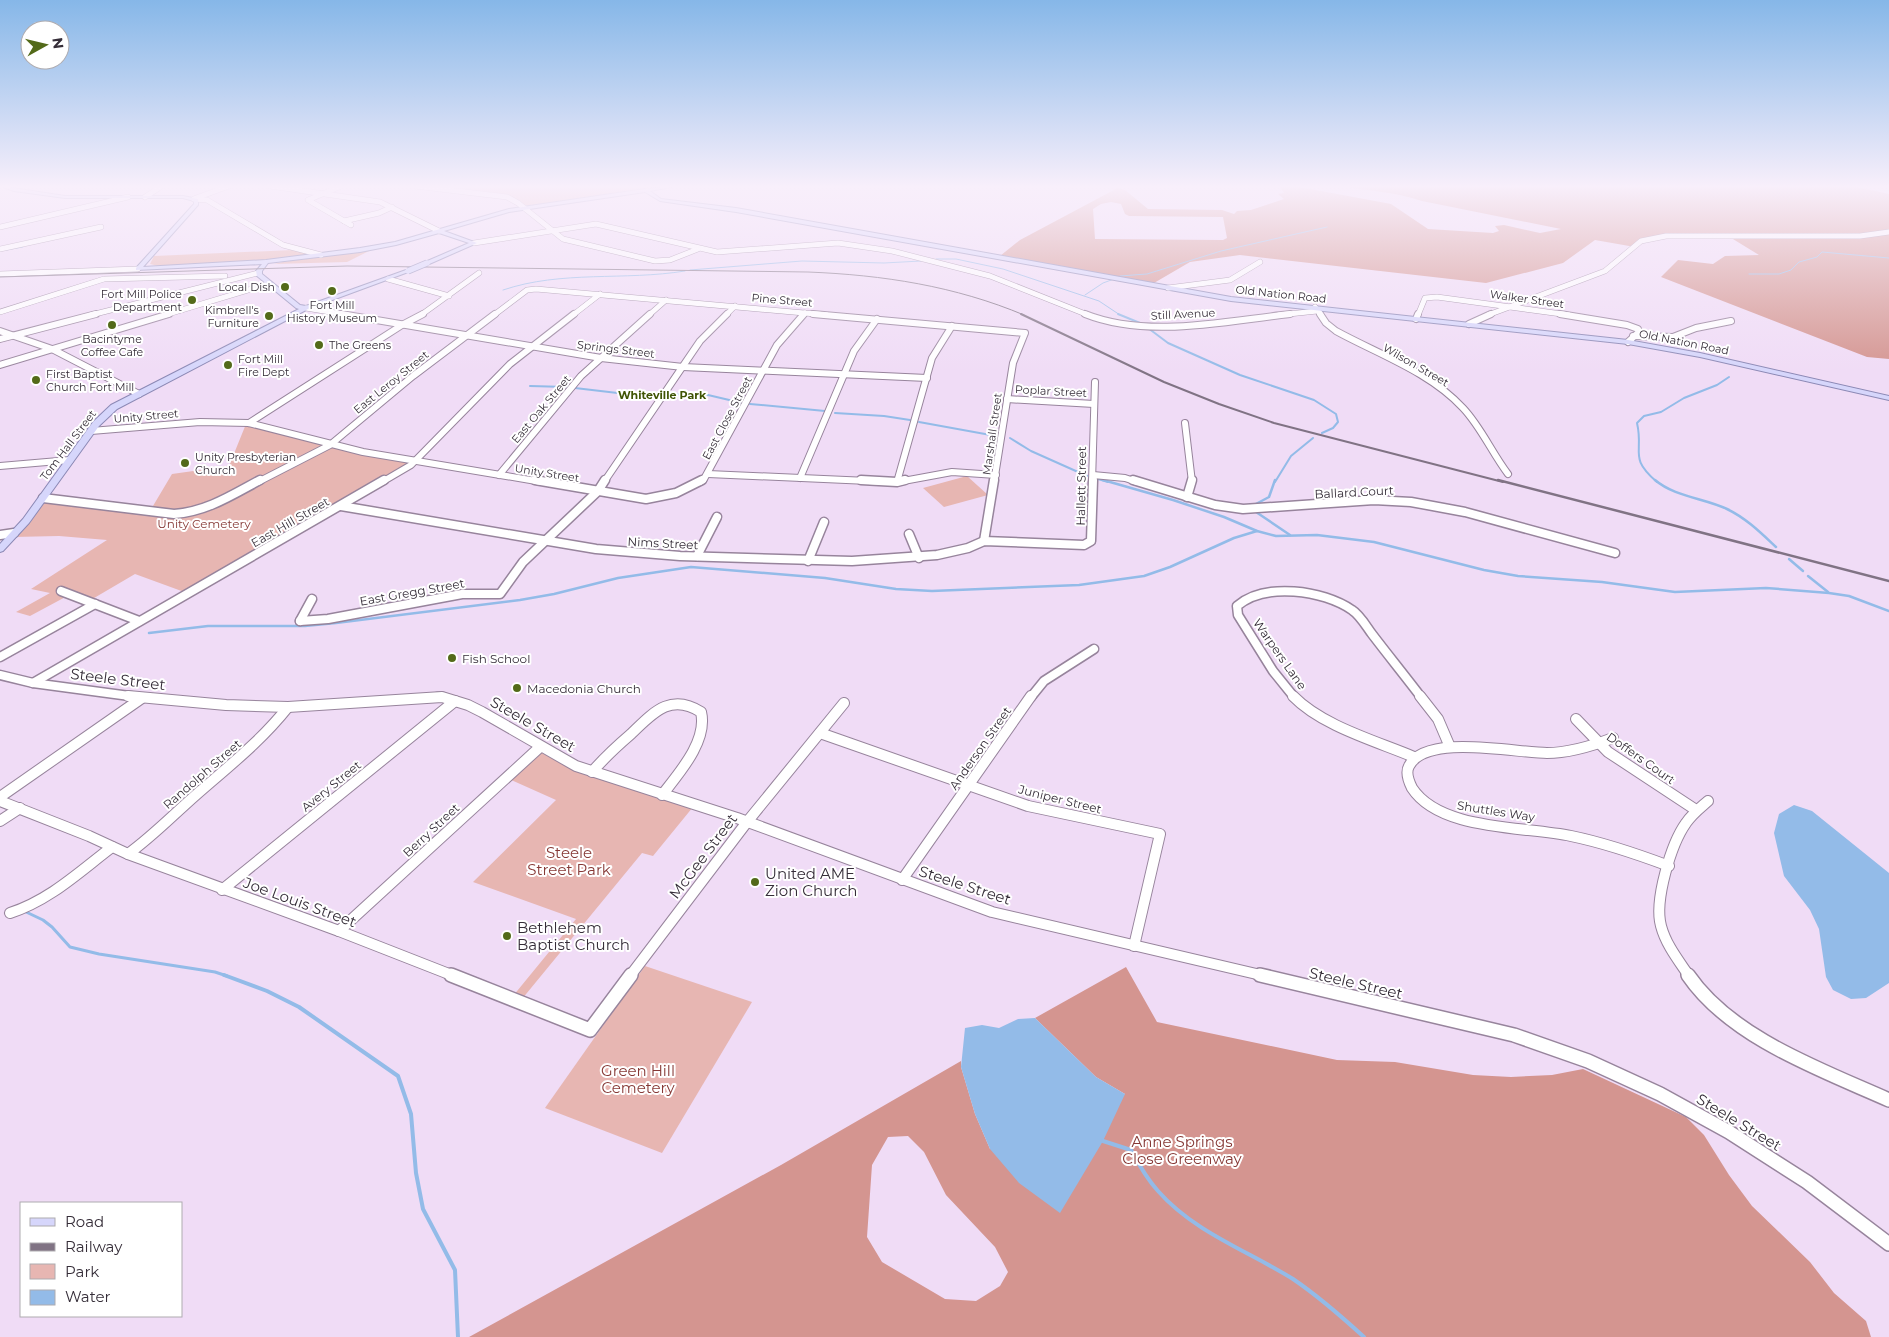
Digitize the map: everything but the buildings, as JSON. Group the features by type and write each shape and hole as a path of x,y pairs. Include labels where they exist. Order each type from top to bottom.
{"main road":[{"path":"140,266 156,248"},
{"path":"140,266 162,268 266,262 364,248"},
{"name":"Tom Hall Street","path":"0,549 41,500 91,431 110,410 306,308 388,279 461,248"},
{"name":"Old Nation Road","path":"949,248 1231,299 1628,342 1700,355 1889,398"},
{"path":"266,262 258,273 268,284 298,307 306,308"}],"street":[{"path":"293,248 321,255"},
{"path":"603,248 657,261 670,260 698,249"},
{"name":"Still Avenue","path":"698,249 724,252 750,248"},
{"name":"Still Avenue","path":"880,248 990,276 1095,318 1141,326 1180,326 1316,309"},
{"path":"1469,324 1472,321 1605,271 1632,248"},
{"path":"1168,288 1218,284 1230,280 1260,262"},
{"path":"0,274 140,266"},
{"path":"119,279 140,266"},
{"path":"0,339 258,273"},
{"path":"250,423 402,326 429,311 479,273"},
{"path":"0,312 104,279 241,276"},
{"path":"388,279 449,296"},
{"path":"0,365 268,284"},
{"path":"466,336 527,290 536,288"},
{"name":"Pine Street","path":"536,288 1025,333"},
{"name":"East Hill Street","path":"32,683 342,506 415,462 510,364 600,294"},
{"name":"Walker Street","path":"1416,318 1423,301 1429,297 1511,306 1627,325 1638,329 1638,332 1633,336"},
{"name":"East Oak Street","path":"499,475 581,376 666,300"},
{"name":"East Gregg Street","path":"312,600 300,621 350,615 462,594 500,594 523,562 598,491 700,341 735,306"},
{"name":"Springs Street","path":"306,308 402,326 601,358 683,367 927,378"},
{"name":"Wilson Street","path":"1316,309 1326,323 1336,331 1429,382 1456,400 1475,424 1508,474"},
{"name":"East Close Street","path":"708,474 777,345 805,313"},
{"path":"800,478 854,351 877,319"},
{"path":"1628,342 1633,336 1673,336 1696,328 1731,321"},
{"path":"896,482 932,358 952,326"},
{"path":"0,331 52,349 139,394"},
{"name":"Marshall Street","path":"984,540 1013,363 1025,333"},
{"name":"East Leroy Street","path":"330,445 466,336"},
{"name":"Hallett Street","path":"984,540 1080,546 1090,543 1095,382"},
{"name":"Poplar Street","path":"1007,399 1094,404"},
{"name":"Unity Street","path":"91,431 200,422 250,423 330,445 415,462 646,499 660,498 690,489 708,474"},
{"path":"1185,423 1192,480 1187,497"},
{"path":"41,500 166,513 189,513 211,505 330,445"},
{"path":"0,466 70,460"},
{"path":"708,474 896,482 952,472 996,475"},
{"name":"Ballard Court","path":"1093,474 1125,478 1215,506 1243,509 1374,500 1411,502 1465,512 1615,553"},
{"name":"Nims Street","path":"342,506 596,549 808,562 919,558 954,552 984,540"},
{"path":"697,556 717,517"},
{"path":"808,562 824,522"},
{"path":"0,534 14,533"},
{"path":"909,534 919,558"},
{"path":"61,591 139,621"},
{"name":"Warpers Lane","path":"1414,757 1333,722 1310,710 1297,700 1283,683 1238,615 1237,606 1242,599 1265,592 1313,593 1345,605 1354,611 1438,719 1450,748"},
{"path":"0,657 96,604"},
{"name":"Anderson Street","path":"902,880 1044,681 1094,649"},
{"name":"Steele Street","path":"0,675 32,683 142,698 226,705 288,707 442,697 456,701 489,715 556,757 592,772 747,822 992,912 1514,1035 1552,1046 1698,1113 1797,1175 1889,1244"},
{"path":"0,797 142,698"},
{"name":"Avery Street","path":"222,890 456,701"},
{"name":"McGee Street","path":"590,1030 747,822 844,703"},
{"path":"592,772 659,709 674,704 695,706 702,712 704,719 702,730 686,762 662,795"},
{"name":"Randolph Street","path":"128,854 155,834 186,803 269,732 288,707"},
{"name":"Doffers Court","path":"1576,720 1598,744 1644,777 1696,810"},
{"name":"Juniper Street","path":"820,733 1028,806 1160,834 1134,946"},
{"path":"1414,757 1422,752 1441,747 1548,753 1570,751 1613,738"},
{"name":"Berry Street","path":"339,931 540,747"},
{"name":"Shuttles Way","path":"1414,757 1411,759 1407,770 1408,780 1418,794 1441,813 1465,821 1557,833 1590,840 1617,847 1669,866"},
{"name":"Joe Louis Street","path":"0,801 128,854 222,890 339,931 590,1030"},
{"path":"1708,801 1696,810 1682,828 1662,886 1659,915 1664,937 1678,962 1697,987 1722,1012 1758,1037 1889,1100"},
{"path":"0,821 20,808"},
{"path":"10,913 24,910 49,895 112,847"}],"green space":[{"path":"1010,248 1583,248 1563,263 1486,283 1240,255 1190,262 1154,283 1000,256"},
{"path":"1748,248 1889,248 1889,359 1867,357 1661,277 1678,260 1713,264 1725,256 1759,255"},
{"path":"293,250 309,254 265,260 158,266 150,264 154,256"},
{"path":"371,250 347,262 274,264 283,262"},
{"name":"Unity Cemetery","path":"246,424 414,462 187,593 135,574 89,601 71,594 30,616 16,612 50,593 31,589 107,540 59,536 13,537 41,503 150,511 172,474 229,466"},
{"path":"967,476 988,495 944,507 923,488"},
{"name":"Steele Street Park","path":"540,752 565,765 693,807 653,856 642,853 522,999 513,996 576,919 473,882 556,800 509,779"},
{"name":"Green Hill Cemetery","path":"645,966 752,1002 662,1153 545,1108"},
{"name":"Anne Springs Close Greenway","path":"1126,967 1157,1022 1337,1060 1395,1062 1473,1075 1511,1077 1552,1075 1583,1069 1686,1117 1704,1135 1729,1175 1752,1206 1810,1262 1834,1293 1866,1321 1871,1337 469,1337 781,1165 961,1061 961,1067 975,1114 990,1149 1125,1094 1096,1077 1035,1018","holes":["908,1136 924,1152 946,1195 995,1247 1008,1272 1000,1286 976,1301 945,1299 882,1262 867,1237 872,1165 888,1137"]}],"water":[{"path":"1794,805 1812,811 1889,873 1889,983 1866,998 1851,999 1833,990 1826,977 1819,929 1810,910 1784,876 1774,833 1779,814"},
{"path":"1035,1018 1096,1077 1125,1094 1103,1141 1060,1213 1019,1183 990,1149 975,1114 961,1067 965,1028 982,1025 999,1028 1018,1019"}],"waterway":[{"path":"6,250 15,248"},
{"path":"1120,276 1147,274 1233,248"},
{"path":"1749,274 1779,274 1791,270 1799,262 1817,257 1822,252 1889,258"},
{"path":"936,259 956,259 1003,269 1099,301 1119,315"},
{"path":"690,270 802,261 884,263 921,261"},
{"path":"503,290 548,280 685,271"},
{"path":"1085,295 1103,283 1114,279"},
{"path":"1119,315 1140,323"},
{"path":"1148,328 1168,343 1240,375 1314,400 1336,414 1338,422 1333,428 1322,433"},
{"path":"1657,482 1648,474 1640,460 1637,423 1644,416 1661,412 1684,398 1717,385 1729,377"},
{"path":"530,386 567,387"},
{"path":"575,388 626,394 660,394"},
{"path":"669,394 708,395 742,403"},
{"path":"750,404 825,411"},
{"path":"835,413 884,416 910,420"},
{"path":"919,422 996,436"},
{"path":"1010,438 1031,451 1087,476"},
{"path":"1275,482 1291,456 1313,438"},
{"path":"1098,479 1108,482"},
{"path":"1103,480 1173,500 1224,517 1257,531"},
{"path":"1254,505 1269,497 1275,480"},
{"path":"1655,480 1671,490 1727,509 1753,526 1776,547"},
{"path":"1256,512 1290,535"},
{"path":"149,633 208,626 305,626 336,623 520,600 554,594 618,578 691,567 825,578 896,589 932,591 1079,585 1144,576 1170,567 1234,538 1257,531"},
{"path":"1257,531 1276,536 1317,535 1374,542 1484,570 1518,576 1602,582 1675,592 1766,588 1829,593 1849,596 1889,611"},
{"path":"1789,559 1803,571"},
{"path":"1808,576 1828,592"},
{"path":"24,911 43,920 52,927 70,947 99,954 224,975"},
{"path":"224,975 267,991 299,1007 398,1076 411,1114 416,1173 423,1209 455,1270 458,1337"},
{"path":"1103,1141 1131,1150 1143,1172 1154,1186 1188,1218 1222,1240 1293,1279 1329,1306 1364,1337"}],"railway":[{"path":"0,277 347,266 808,272 891,279 945,289 972,296 1024,315"},
{"path":"1021,314 1164,382 1219,404 1274,423 1503,482"},
{"path":"1498,480 1889,581"}],"place":[{"name":"Local Dish","path":"285,287"},
{"name":"Fort Mill History Museum","path":"332,291"},
{"name":"Fort Mill Police Department","path":"192,300"},
{"name":"Kimbrell's Furniture","path":"269,316"},
{"name":"Bacintyme Coffee Cafe","path":"112,325"},
{"name":"The Greens","path":"319,345"},
{"name":"Fort Mill Fire Dept","path":"228,365"},
{"name":"First Baptist Church Fort Mill","path":"36,380"},
{"name":"Unity Presbyterian Church","path":"185,463"},
{"name":"Fish School","path":"452,658"},
{"name":"Macedonia Church","path":"517,688"},
{"name":"United AME Zion Church","path":"755,882"},
{"name":"Bethlehem Baptist Church","path":"507,936"}],"district":[{"name":"Whiteville Park","path":"662,395"}]}
